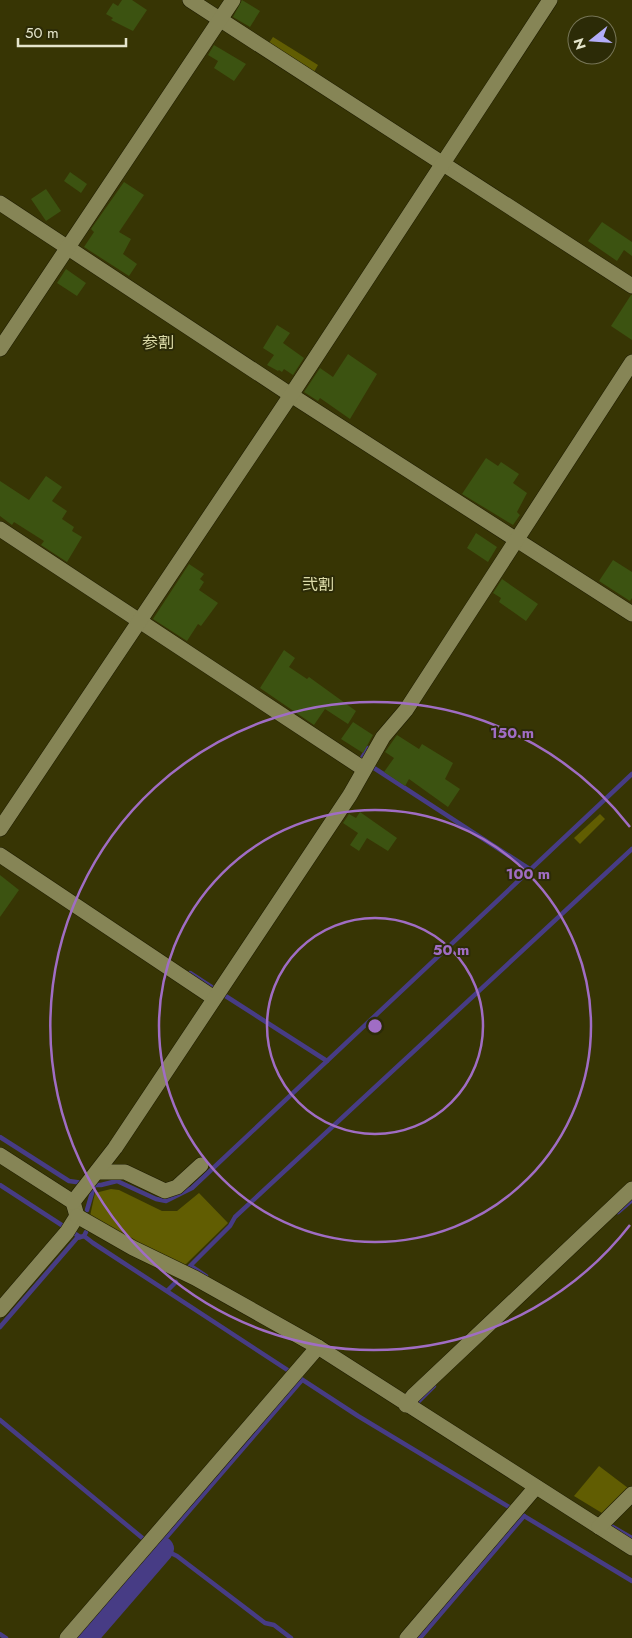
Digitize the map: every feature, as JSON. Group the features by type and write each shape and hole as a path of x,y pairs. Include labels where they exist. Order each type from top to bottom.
{"street":[{"path":"190,0 442,161 632,286"},
{"path":"0,349 216,17 233,0"},
{"path":"0,829 294,391 442,161 550,0"},
{"path":"0,203 294,391 515,540 632,614"},
{"path":"0,1310 72,1220 91,1180 211,996 339,812 360,766 406,710 632,362"},
{"path":"0,529 360,766"},
{"path":"0,855 211,996"},
{"path":"0,1155 72,1220 195,1278 318,1347 409,1401 536,1487 602,1523 632,1548"},
{"path":"91,1180 125,1172 165,1191 177,1187 201,1165"},
{"path":"409,1401 632,1189"},
{"path":"67,1638 318,1347"},
{"path":"407,1638 536,1487"},
{"path":"602,1523 632,1494"}],"shaded area":[{"path":"273,37 318,65 314,72 269,43"},
{"path":"600,814 605,819 580,844 574,838"},
{"path":"111,1189 119,1190 162,1211 177,1211 199,1193 228,1223 184,1266 133,1242 90,1216 95,1193"},
{"path":"599,1466 628,1488 602,1513 574,1496"}],"building":[{"path":"122,0 132,0 147,10 133,31 111,20 113,18 106,14 113,3 118,6"},
{"path":"242,0 260,11 250,27 233,17"},
{"path":"214,45 246,64 234,81 214,68 218,61 208,55"},
{"path":"70,172 87,184 81,193 64,181"},
{"path":"124,182 144,195 119,232 131,239 123,254 137,264 129,276 84,247 94,232 91,229"},
{"path":"46,189 61,211 46,221 31,199"},
{"path":"602,222 632,242 632,256 624,250 617,261 588,241"},
{"path":"66,269 86,283 77,296 57,283"},
{"path":"632,295 632,340 611,326"},
{"path":"277,325 290,333 283,343 304,358 293,375 284,369 282,372 267,365 274,355 263,348"},
{"path":"348,354 377,374 350,419 320,398 318,401 304,392 320,368 333,377"},
{"path":"486,458 498,466 501,462 519,474 513,483 527,493 517,512 520,515 513,525 462,494"},
{"path":"46,476 62,487 52,501 67,511 62,519 74,527 72,531 82,537 67,562 41,545 44,541 14,522 12,525 0,516 0,481 29,500"},
{"path":"476,533 497,547 488,562 467,548"},
{"path":"613,560 632,572 632,598 630,601 599,581"},
{"path":"189,564 204,574 200,579 204,582 199,590 218,603 201,626 198,624 187,641 153,619"},
{"path":"502,579 538,604 526,621 499,602 501,598 493,593"},
{"path":"284,650 295,658 289,667 307,679 309,677 356,711 348,724 325,709 314,725 260,688"},
{"path":"353,722 373,735 363,753 341,739"},
{"path":"397,735 419,749 422,744 453,763 445,779 460,789 448,807 409,779 405,786 384,772 394,758 385,752"},
{"path":"360,812 397,838 388,851 367,838 359,851 350,845 358,833 343,823 349,814 356,818"},
{"path":"0,875 19,890 0,917"}],"waterway":[{"path":"359,763 368,748"},
{"path":"374,768 531,870"},
{"path":"91,1185 101,1185 117,1181 156,1199 166,1201 192,1188 632,774"},
{"path":"188,1268 230,1226 235,1217 632,849"},
{"path":"190,973 216,990"},
{"path":"224,995 327,1061"},
{"path":"0,1137 69,1181 83,1183"},
{"path":"0,1185 80,1237"},
{"path":"87,1210 94,1186"},
{"path":"618,1212 632,1200"},
{"path":"86,1232 84,1236 93,1243 358,1416 632,1581"},
{"path":"0,1327 77,1238 84,1236"},
{"path":"191,1266 206,1276"},
{"path":"168,1290 176,1282"},
{"path":"161,1549 164,1540 302,1380"},
{"path":"417,1403 434,1386"},
{"path":"0,1420 146,1541 177,1556 265,1623 274,1625 291,1638"},
{"path":"420,1638 524,1516"},
{"path":"606,1523 632,1538"},
{"path":"84,1638 161,1549"},
{"path":"0,1634 6,1638"}],"district":[{"name":"参割","path":"158,342"},
{"name":"弐割","path":"318,584"}]}
